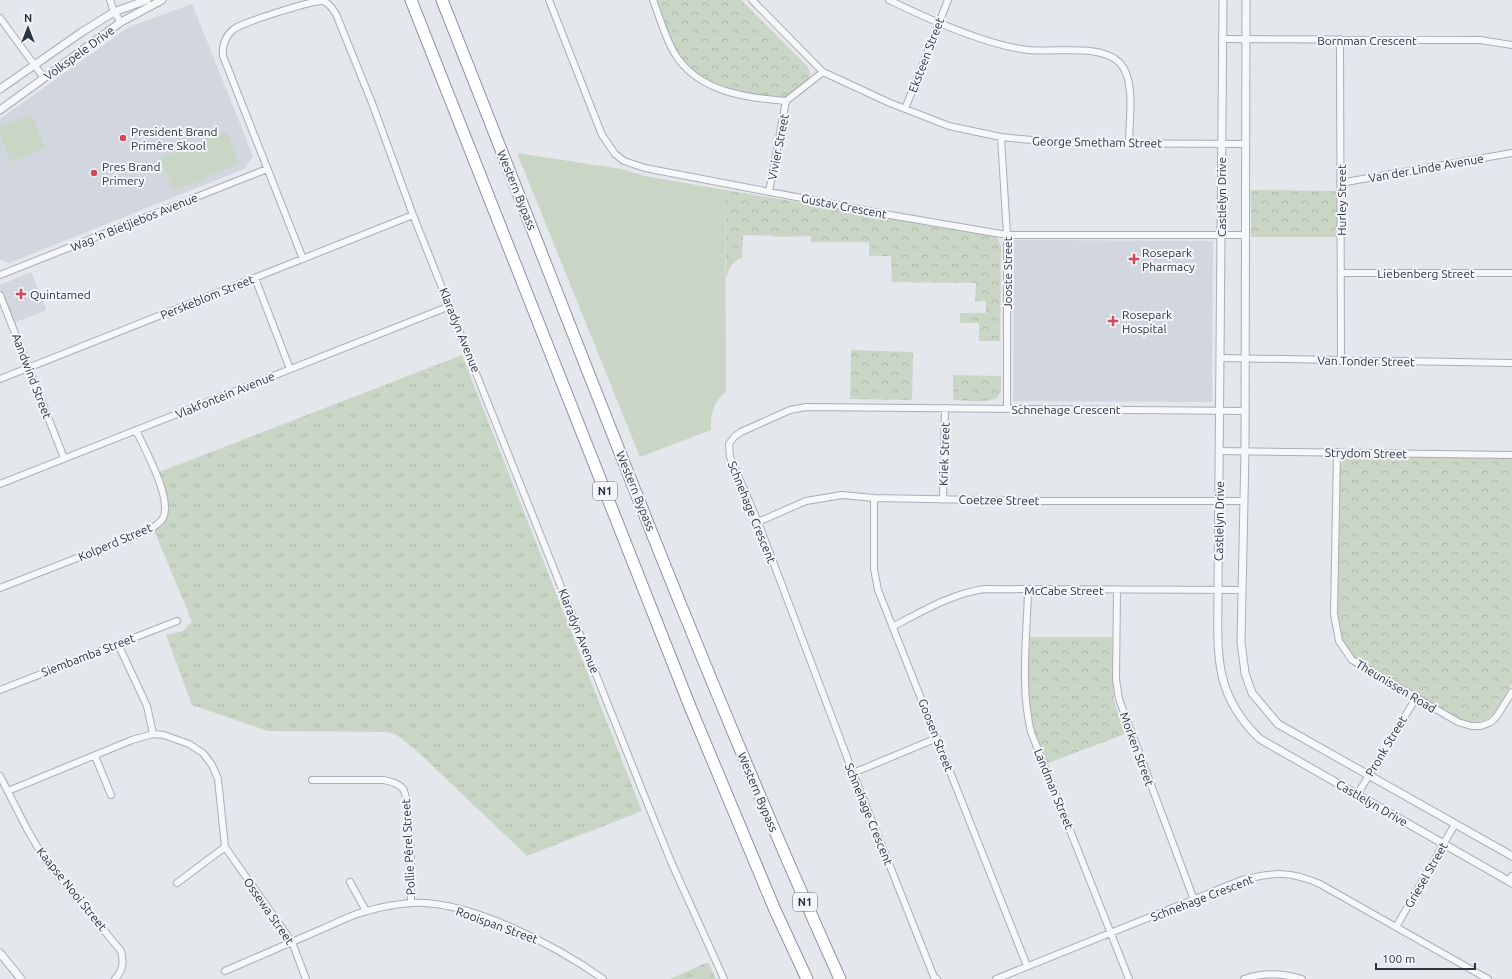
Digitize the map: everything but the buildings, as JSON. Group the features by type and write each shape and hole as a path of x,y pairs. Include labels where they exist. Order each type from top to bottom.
{"highway":[{"name":"N1","path":"411,0 688,702 775,910 807,979"},
{"name":"Western Bypass","path":"442,0 716,694 840,979"}],"street":[{"path":"110,0 114,12 121,22"},
{"name":"Volkspele Drive","path":"0,89 34,64 114,12 147,0"},
{"name":"Volkspele Drive","path":"0,110 121,22 162,0"},
{"name":"Gustav Crescent","path":"549,0 602,135 614,154 624,161 645,168 769,192 1007,235 1245,235"},
{"path":"653,0 675,54 690,72 715,87 737,94 786,101"},
{"name":"George Smetham Street","path":"752,0 823,72 905,109 949,126 1001,137 1063,143 1245,144"},
{"path":"889,0 939,22 1013,47 1029,50 1095,51 1113,57 1125,72 1130,86 1129,143"},
{"name":"Eksteen Street","path":"905,109 948,0"},
{"name":"Castlelyn Drive","path":"1223,0 1220,235 1220,501 1218,590 1218,647 1222,681 1228,697 1238,714 1247,727 1260,740 1443,844 1511,880"},
{"name":"Castlelyn Drive","path":"1246,0 1245,451 1241,642 1245,673 1252,693 1278,724 1512,856"},
{"name":"Klaradyn Avenue","path":"303,259 223,56 224,41 235,29 302,3 323,1 330,5 336,14 372,103 413,215 672,864 724,979"},
{"path":"0,18 44,78"},
{"name":"Bornman Crescent","path":"1222,39 1480,40 1512,45"},
{"name":"Hurley Street","path":"1340,39 1341,361"},
{"name":"Vivier Street","path":"769,192 786,101 823,72"},
{"name":"Jooste Street","path":"1001,137 1007,235 1007,409"},
{"name":"Van der Linde Avenue","path":"1340,183 1512,153"},
{"name":"Wag 'n Bietjiebos Avenue","path":"0,275 267,169"},
{"name":"Perskeblom Street","path":"0,379 413,215"},
{"name":"Liebenberg Street","path":"1341,273 1512,273"},
{"path":"255,278 290,369"},
{"name":"Aandwind Street","path":"0,295 2,308 29,368 64,458"},
{"name":"Vlakfontein Avenue","path":"0,484 450,306"},
{"name":"Van Tonder Street","path":"1220,358 1512,363"},
{"name":"Schnehage Crescent","path":"937,979 934,976 853,773 758,522 728,452 731,442 741,432 790,410 806,407 1220,410 1245,412"},
{"name":"Kriek Street","path":"943,500 945,408"},
{"name":"Kolperd Street","path":"0,588 149,530 163,518 165,513 164,493 136,430"},
{"name":"Strydom Street","path":"1219,451 1512,455"},
{"name":"Theunissen Road","path":"1337,452 1334,614 1336,635 1344,650 1352,660 1458,722 1470,726 1481,726 1491,722 1497,716 1512,692"},
{"name":"Coetzee Street","path":"758,522 806,501 821,497 842,495 874,498 943,500 1244,501"},
{"name":"Goosen Street","path":"874,498 874,569 878,590 894,626 1028,966"},
{"name":"McCabe Street","path":"894,626 955,597 986,589 1242,590"},
{"name":"Landman Street","path":"1028,590 1025,695 1026,714 1031,732 1129,979"},
{"name":"Morken Street","path":"1117,590 1116,679 1119,699 1194,900"},
{"name":"Siembamba Street","path":"0,690 177,621"},
{"path":"8,791 153,734 147,706 118,644"},
{"name":"Pronk Street","path":"1357,795 1416,698"},
{"name":"Ossewa Street","path":"153,734 164,735 189,744 203,753 212,765 218,779 225,847 292,942 306,979"},
{"path":"853,773 937,738"},
{"path":"95,756 111,795"},
{"name":"Kaapse Nooi Street","path":"0,776 45,860 122,951 123,962 121,972 114,979"},
{"name":"Pollie Pêrel Street","path":"312,780 384,780 394,782 402,788 408,806 411,903"},
{"name":"Griesel Street","path":"1396,927 1455,824"},
{"path":"177,883 225,847"},
{"name":"Schnehage Crescent","path":"996,979 1112,934 1242,880 1263,874 1280,873 1302,876 1320,884 1488,979"},
{"path":"350,882 366,911"},
{"name":"Rooispan Street","path":"225,971 366,911 411,903 430,904 455,909 505,925 540,940 585,966 603,979"},
{"path":"0,953 21,979"},
{"path":"1244,979 1254,975 1270,973 1286,974 1302,979"}],"shaded area":[{"name":"President Brand Primêre Skool","path":"192,4 253,156 244,169 9,263 0,260 0,119 129,27"},
{"name":"Rosepark Hospital","path":"1014,240 1213,241 1212,402 1013,401"},
{"name":"Quintamed","path":"31,272 47,310 14,323 0,289 0,285"}],"green space":[{"path":"654,0 741,0 808,67 810,73 807,83 793,94 784,98 736,92 715,86 686,67 674,49"},
{"path":"31,114 45,148 11,162 0,135 0,127"},
{"path":"226,131 239,164 173,191 160,158"},
{"path":"517,153 621,169 645,176 725,190 726,391 718,399 712,413 711,430 640,457"},
{"path":"725,190 991,234 997,238 1001,246 1000,341 979,341 979,323 960,323 960,313 986,313 986,301 975,301 976,283 892,282 891,256 869,256 869,242 811,242 811,236 775,237 743,235 742,258 733,263 726,278"},
{"path":"1251,190 1337,191 1337,237 1251,237"},
{"path":"851,350 913,352 912,400 850,399"},
{"path":"462,355 642,811 527,856 417,751 397,735 388,732 268,731 192,705 166,635 183,631 192,622 154,530 166,516 157,473"},
{"path":"953,375 1001,376 1000,393 996,398 985,401 953,400"},
{"path":"1349,456 1512,456 1512,683 1498,708 1487,718 1480,721 1471,722 1460,720 1352,657 1342,646 1336,613 1340,466 1343,459"},
{"path":"1030,637 1112,637 1114,701 1125,734 1048,763 1033,727 1030,714 1028,676"},
{"path":"708,962 716,979 670,979"}],"place":[{"name":"President Brand Primêre Skool","path":"123,138"},
{"name":"Pres Brand Primery","path":"94,173"},
{"name":"Rosepark Pharmacy","path":"1134,259"},
{"name":"Quintamed","path":"21,294"},
{"name":"Rosepark Hospital","path":"1113,321"}]}
